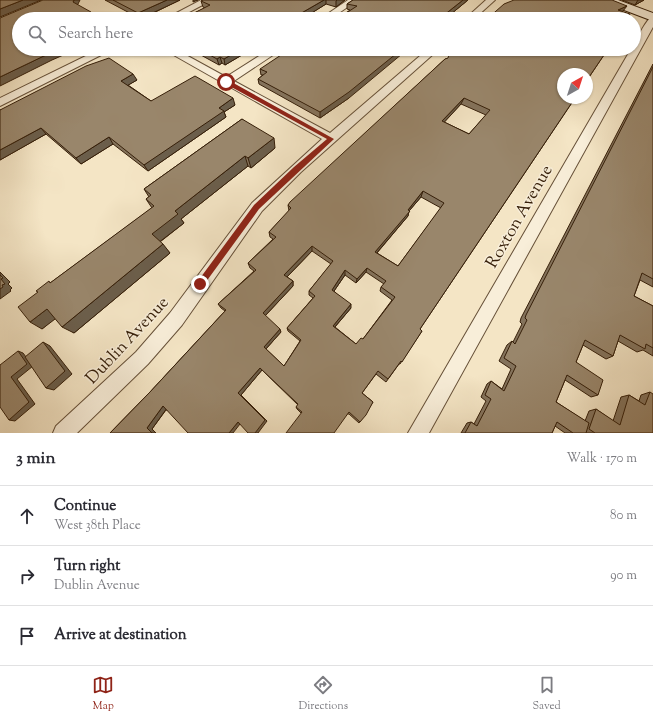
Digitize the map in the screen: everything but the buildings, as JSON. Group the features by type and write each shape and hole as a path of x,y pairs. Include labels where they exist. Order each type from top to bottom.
{"main road":[{"path":"607,0 638,12"},
{"path":"641,13 653,18"}],"street":[{"path":"183,12 208,0"},
{"path":"335,12 354,0"},
{"path":"477,12 490,0"},
{"name":"Roxton Avenue","path":"641,39 653,18"},
{"path":"0,102 94,56"},
{"path":"180,56 331,139"},
{"path":"226,82 266,56"},
{"name":"Dublin Avenue","path":"63,433 142,358 176,319 257,207 296,169 426,56"},
{"name":"Roxton Avenue","path":"418,433 631,56"}],"route":[{"path":"200,284 257,207 296,169 331,139 226,82"}]}
